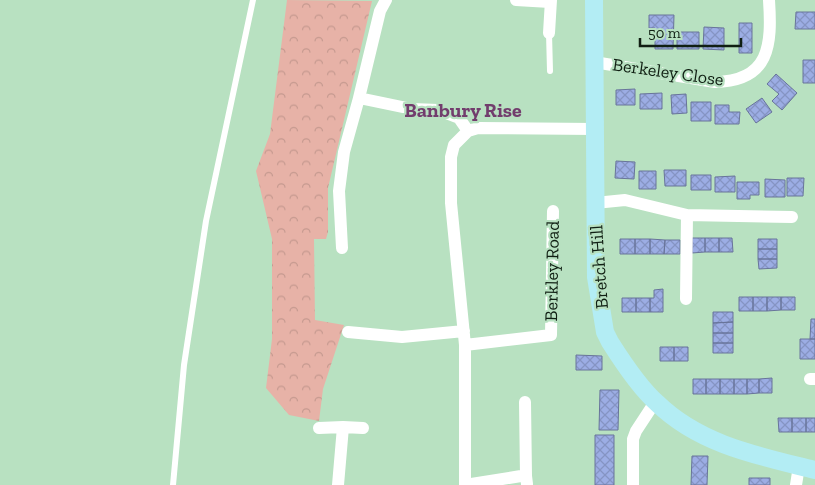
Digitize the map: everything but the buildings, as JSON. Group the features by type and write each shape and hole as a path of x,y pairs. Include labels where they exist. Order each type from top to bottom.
{"street":[{"path":"342,248 339,191 344,152 380,11 385,0"},
{"path":"516,0 550,1 549,33"},
{"name":"Bretch Hill","path":"594,0 596,277 605,332 617,353 656,402 691,430 714,441 807,468"},
{"name":"Berkeley Close","path":"594,62 715,82 730,82 746,77 762,60 770,44 769,0"},
{"path":"359,98 412,109 438,110 459,118 468,131"},
{"path":"525,402 526,481 465,485 465,345 451,203 451,158 454,145 468,131 478,128 594,129"},
{"path":"595,203 625,200 687,215 792,217"},
{"name":"Berkley Road","path":"465,345 551,335 553,211"},
{"path":"686,299 687,215"},
{"path":"348,332 402,338 464,331"},
{"path":"633,485 633,439 636,431 656,402"},
{"path":"320,428 363,428"},
{"path":"338,485 343,428"},
{"path":"796,485 807,468"}],"lane":[{"path":"173,485 184,365 206,221 253,0"},
{"path":"549,33 550,71"}],"green space":[{"path":"287,0 372,1 328,188 328,232 326,239 314,239 315,320 344,325 323,389 319,421 289,415 266,388 272,339 272,239 256,171 270,134"}],"district":[{"name":"Banbury Rise","path":"463,110"}]}
